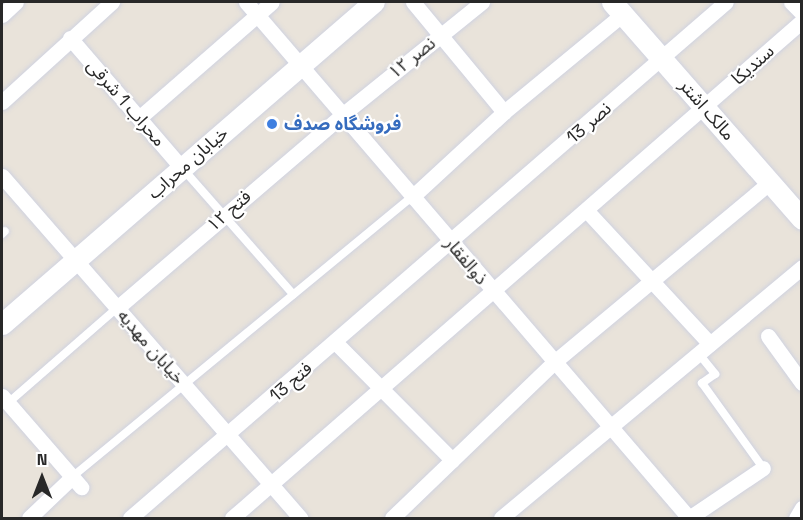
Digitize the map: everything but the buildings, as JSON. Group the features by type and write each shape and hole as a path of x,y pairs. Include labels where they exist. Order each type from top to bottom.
{"street":[{"path":"2,15 16,2"},
{"path":"2,102 112,2"},
{"name":"ذوالفقار","path":"246,2 609,429 689,518"},
{"path":"139,118 272,2"},
{"name":"خیابان محراب","path":"2,324 374,2"},
{"path":"413,2 504,112"},
{"name":"نصر ۱۲","path":"342,115 482,2"},
{"name":"نصر 13","path":"452,243 726,2"},
{"path":"791,2 801,13"},
{"path":"412,197 617,8"},
{"name":"مالک اشتر","path":"617,8 801,219"},
{"name":"سندیکا","path":"232,519 705,108 801,21"},
{"name":"محراب 1 شرقی","path":"70,38 182,168"},
{"name":"فتح ۱۲","path":"117,308 342,115"},
{"name":"خیابان مهدیه","path":"2,176 300,519"},
{"path":"392,519 553,363 770,182"},
{"path":"586,211 651,281 704,349"},
{"name":"فتح 13","path":"130,519 452,243"},
{"path":"501,519 801,267"},
{"path":"768,336 801,383"},
{"path":"336,343 452,460"},
{"path":"4,403 76,482 29,519"},
{"path":"689,518 762,468"},
{"path":"796,519 801,508"}],"lane":[{"path":"182,168 293,294"},
{"path":"76,482 183,384 412,197"},
{"path":"4,403 117,308"},
{"path":"704,349 714,374 702,383 762,468"}],"place":[{"name":"فروشگاه صدف","path":"272,124"}]}
